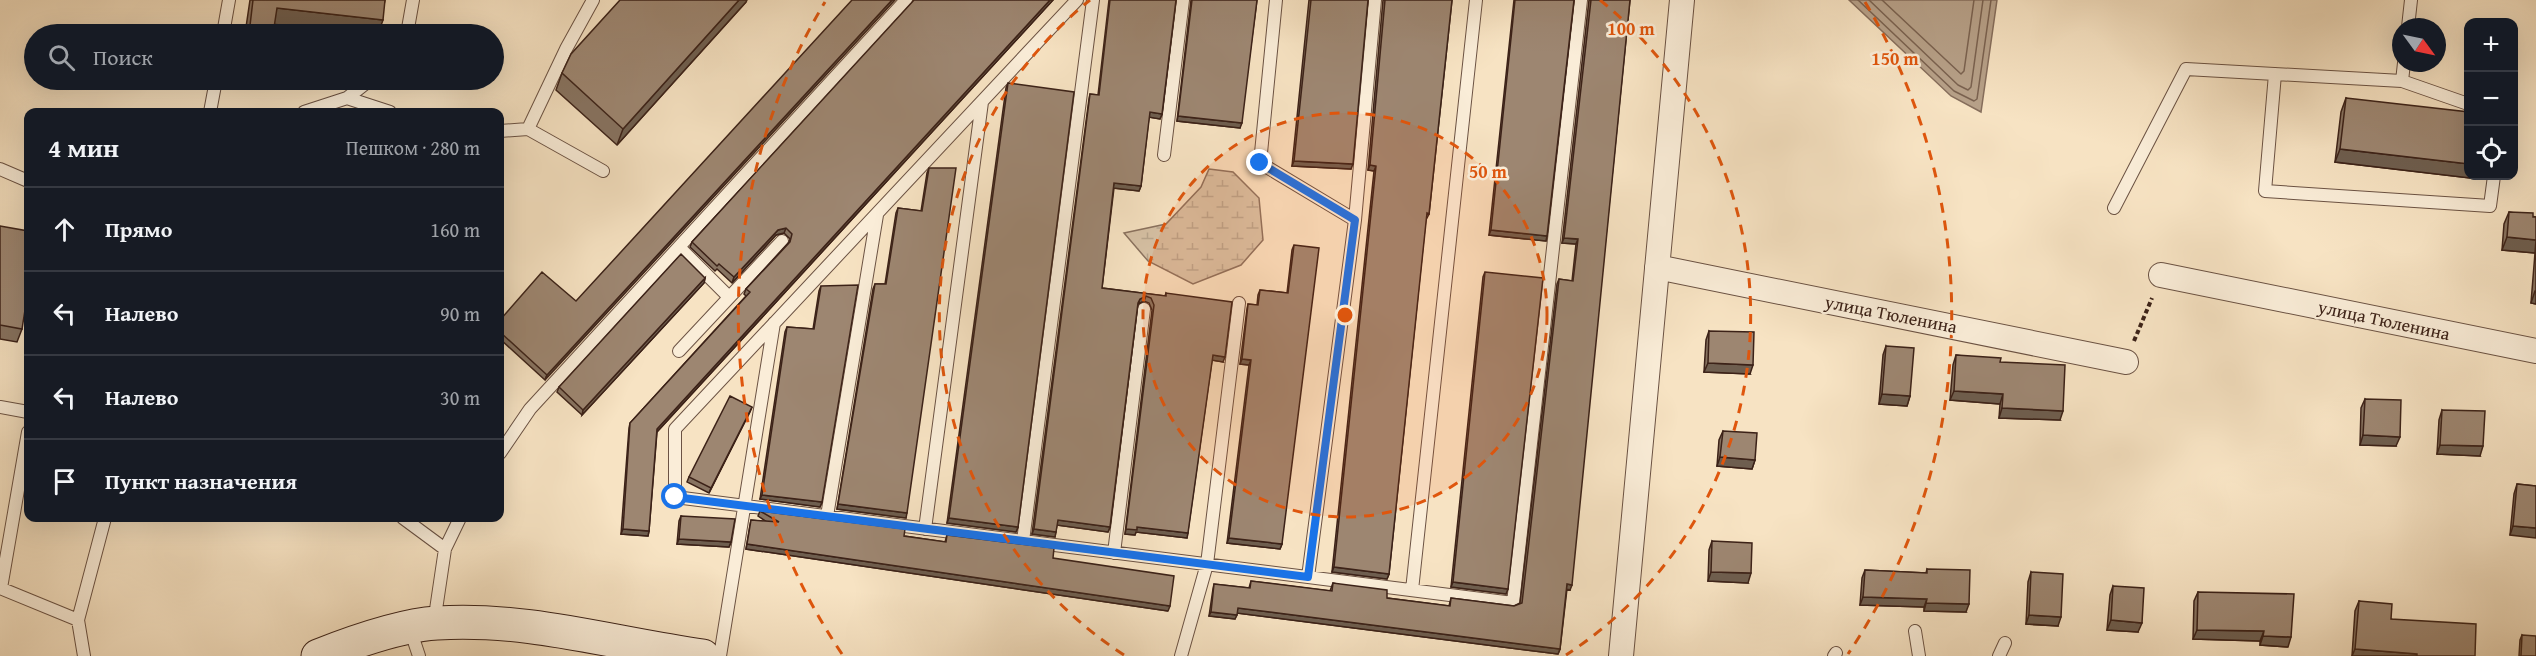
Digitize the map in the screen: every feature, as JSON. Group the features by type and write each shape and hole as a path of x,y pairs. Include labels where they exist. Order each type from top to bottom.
{"street":[{"path":"1621,656 1682,0"},
{"name":"улица Тюленина","path":"1657,267 2126,362"},
{"name":"улица Тюленина","path":"2161,275 2536,351"},
{"path":"318,656 343,646 421,636 480,622 539,627 703,656"}],"lane":[{"path":"226,24 230,0"},
{"path":"409,24 413,0"},
{"path":"528,129 566,49 593,0"},
{"path":"504,447 530,409 906,0"},
{"path":"1077,0 675,429 675,497 1513,603 1581,0"},
{"path":"1023,541 1093,0"},
{"path":"1164,155 1183,0"},
{"path":"1276,0 1260,163 1355,220"},
{"path":"1308,577 1355,220 1375,0"},
{"path":"1412,590 1476,0"},
{"path":"2409,18 2411,0"},
{"path":"2114,208 2186,69 2402,81 2464,102"},
{"path":"2402,81 2403,72"},
{"path":"2275,74 2265,191 2490,206 2493,180"},
{"path":"211,108 214,90"},
{"path":"316,108 347,98 357,90"},
{"path":"347,98 378,108"},
{"path":"925,529 982,102"},
{"path":"504,131 528,129 603,171"},
{"path":"0,169 24,179"},
{"path":"827,516 877,214"},
{"path":"679,351 782,241"},
{"path":"679,247 729,297"},
{"path":"1181,656 1207,564 1239,303"},
{"path":"1114,553 1144,309"},
{"path":"720,656 774,323"},
{"path":"0,407 24,411"},
{"path":"24,455 1,588 78,620"},
{"path":"84,656 78,620 104,522"},
{"path":"408,522 445,549"},
{"path":"421,636 445,549 458,522"},
{"path":"1915,631 1919,656"},
{"path":"1999,656 2005,644"}],"path":[{"path":"2126,362 2161,275"}],"green space":[{"path":"1209,169 1233,172 1259,198 1263,240 1241,265 1193,284 1148,261 1124,233 1166,224 1201,187"}],"water":[{"path":"1849,0 1997,0 1981,112 1951,96"}],"building":[{"path":"253,0 385,0 383,20 277,8 275,24 250,24"},
{"path":"620,0 739,0 623,129 562,73 571,54"},
{"path":"852,0 892,0 547,375 504,336 504,315 542,272 576,301"},
{"path":"914,0 1050,0 657,429 649,531 623,529 630,423 750,292 746,289 790,242 792,234 786,228 778,230 734,277 719,264 717,266 692,242"},
{"path":"1110,0 1176,0 1162,114 1150,112 1141,186 1114,183 1102,288 1166,296 1166,293 1232,302 1225,357 1213,355 1188,533 1137,527 1137,530 1126,529 1154,305 1151,298 1146,296 1138,303 1110,527 1058,520 1056,532 1034,529 1090,94 1099,95"},
{"path":"1192,0 1257,0 1242,123 1178,116"},
{"path":"1311,0 1368,0 1353,164 1294,161"},
{"path":"1385,0 1452,0 1389,574 1334,567 1376,166 1370,165"},
{"path":"1515,0 1574,0 1547,236 1491,230"},
{"path":"1591,0 1630,0 1572,585 1567,584 1560,649 1238,608 1237,615 1211,612 1214,584 1250,588 1251,581 1332,591 1333,583 1387,590 1387,598 1450,606 1451,598 1514,606 1522,603 1559,279 1573,281 1578,239 1564,238"},
{"path":"1008,83 1074,92 1018,527 949,518"},
{"path":"2346,98 2464,111 2464,163 2340,149"},
{"path":"929,168 956,168 907,513 838,504 875,284 886,284 898,208 922,211"},
{"path":"2509,212 2533,213 2533,217 2536,217 2536,240 2507,237"},
{"path":"0,226 24,230 24,316 22,329 0,325"},
{"path":"1294,245 1319,248 1282,544 1229,538 1251,360 1242,359 1248,304 1258,305 1260,290 1288,293"},
{"path":"681,254 705,278 583,410 559,387"},
{"path":"1485,272 1543,278 1508,589 1453,582"},
{"path":"858,285 822,502 762,495 787,327 814,329 821,286"},
{"path":"1709,331 1754,332 1753,365 1708,363"},
{"path":"1886,346 1914,348 1910,396 1882,394"},
{"path":"1956,355 2001,358 2000,362 2065,365 2063,411 2002,408 2003,394 1954,391"},
{"path":"730,396 752,407 711,488 689,477"},
{"path":"2365,399 2401,400 2400,437 2363,435"},
{"path":"2442,410 2485,411 2483,446 2440,445"},
{"path":"1723,431 1757,433 1755,460 1720,457"},
{"path":"2517,484 2536,486 2536,528 2513,526"},
{"path":"760,511 905,529 904,536 946,542 947,535 1054,548 1053,558 1174,576 1170,606 747,544 751,520 779,522"},
{"path":"681,516 735,519 731,542 679,539"},
{"path":"1712,541 1752,543 1751,573 1711,572"},
{"path":"1927,569 1970,570 1969,604 1926,603 1927,599 1863,597 1865,570 1927,573"},
{"path":"2031,572 2063,574 2061,617 2029,615"},
{"path":"2113,586 2144,588 2142,623 2111,620"},
{"path":"2198,592 2294,594 2291,637 2263,636 2264,631 2197,630"},
{"path":"2359,601 2392,604 2391,619 2476,624 2475,656 2417,656 2417,654 2355,649"},
{"path":"2522,635 2536,636 2536,656 2521,656"}],"route":[{"path":"675,497 1308,577 1355,220 1260,163"}]}
